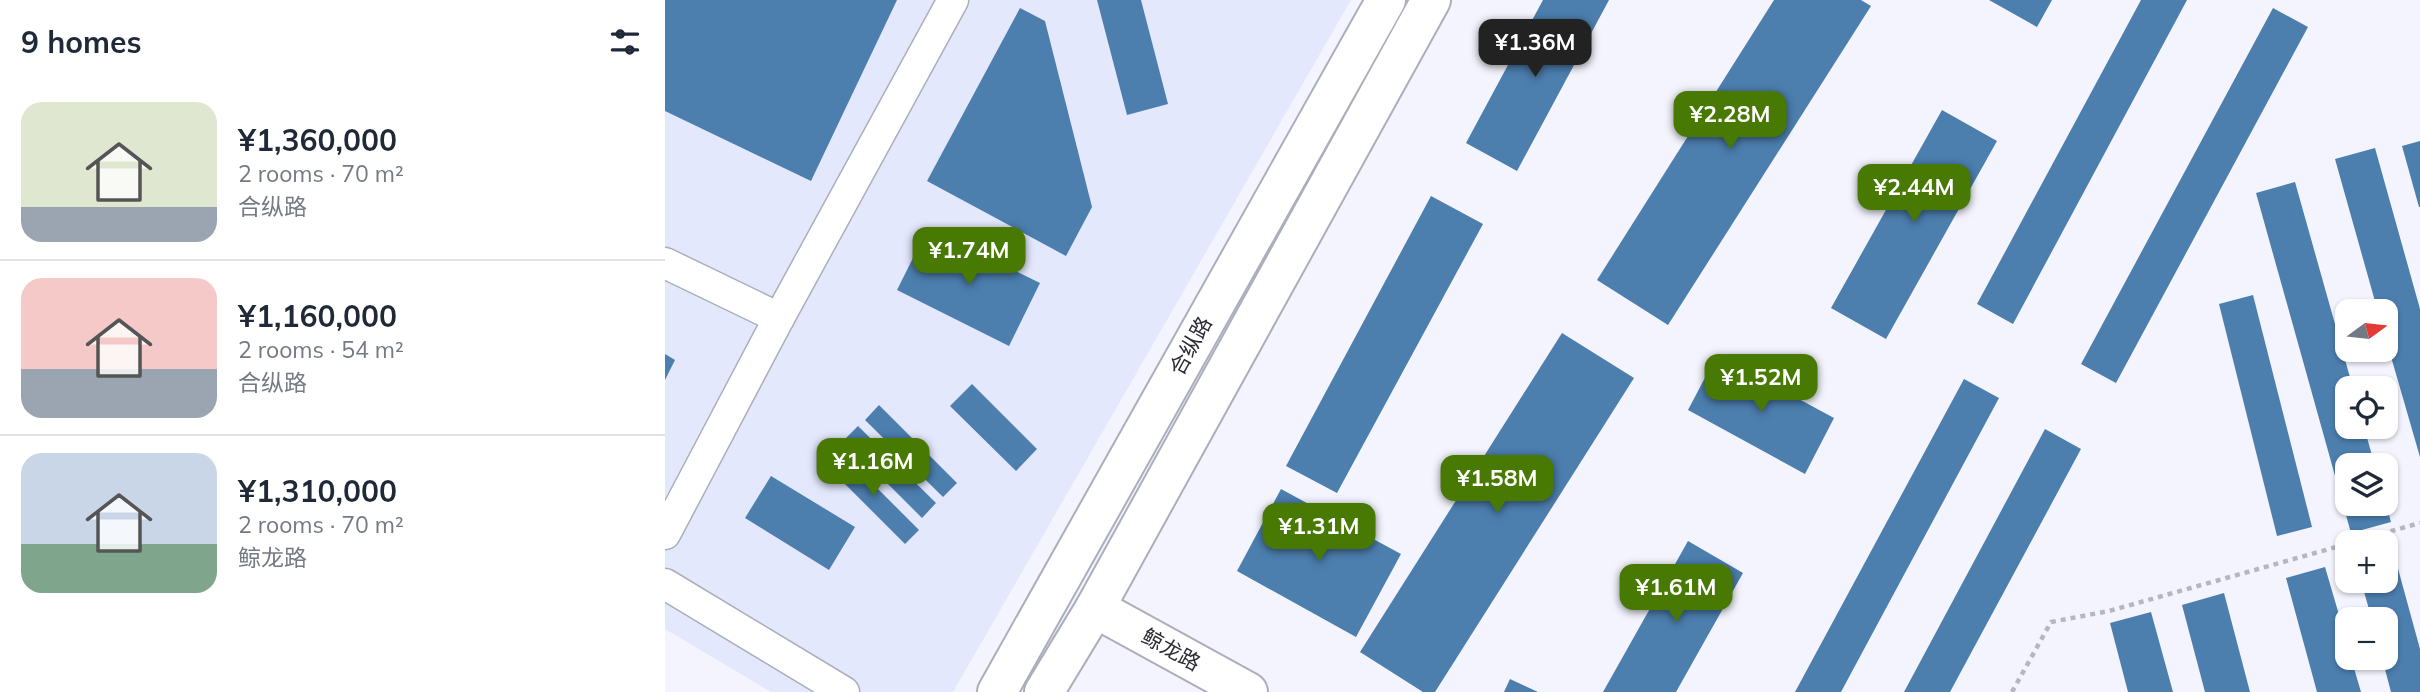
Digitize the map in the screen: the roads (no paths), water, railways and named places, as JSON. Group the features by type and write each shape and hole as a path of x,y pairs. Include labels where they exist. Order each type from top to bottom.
{"main road":[{"name":"合纵路","path":"997,692 1386,0"},
{"name":"合纵路","path":"1044,692 1095,608 1431,0"},
{"name":"鲸龙路","path":"1095,608 1248,692"}],"street":[{"path":"665,534 779,318 953,0"},
{"path":"665,263 779,318"},
{"path":"665,584 844,692"}]}
